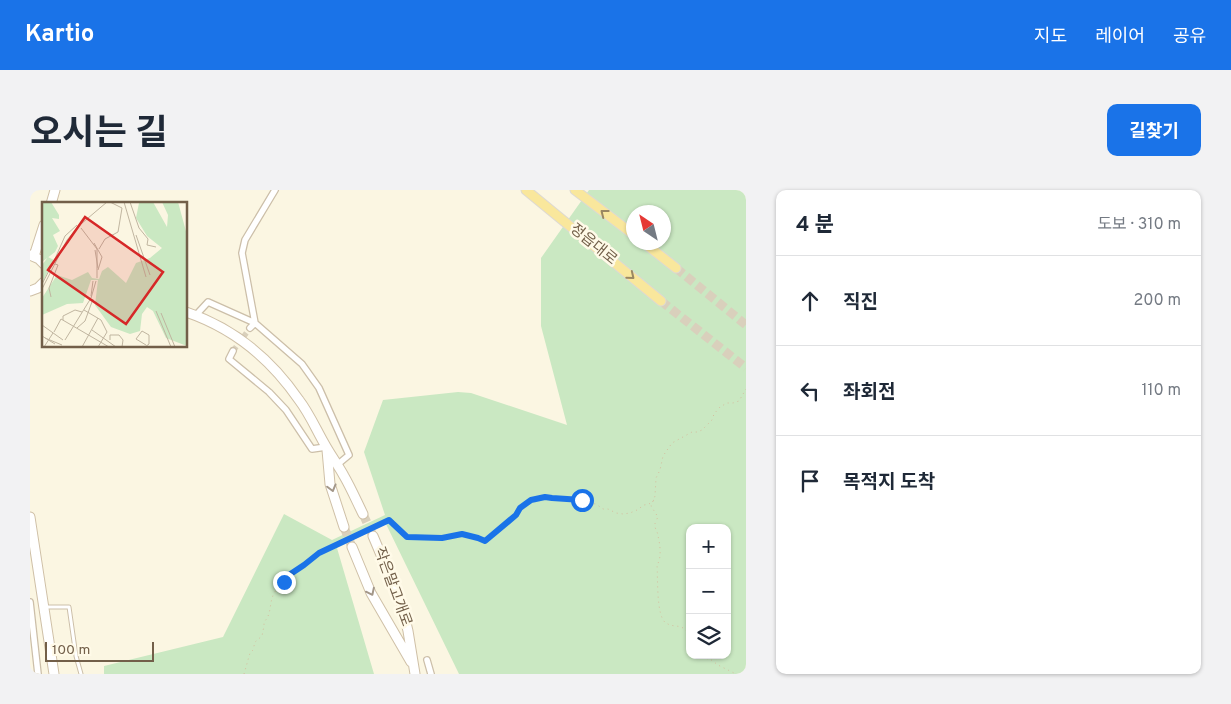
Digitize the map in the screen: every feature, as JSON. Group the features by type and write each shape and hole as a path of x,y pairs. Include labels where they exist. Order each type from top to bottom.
{"main road":[{"name":"정읍대로","path":"526,190 660,301"},
{"path":"575,190 626,229"},
{"path":"653,250 676,268"}],"street":[{"path":"255,323 242,253 245,240 274,190"},
{"path":"32,256 42,230"},
{"path":"30,291 42,284"},
{"path":"196,315 208,302 255,323 302,364 319,388 350,455 337,465"},
{"path":"188,313 227,330 273,366 301,402 363,514"},
{"path":"250,328 255,323"},
{"path":"233,351 229,358 269,392 286,410 312,449 326,447"},
{"path":"326,447 330,484 344,527"},
{"path":"30,517 54,674"},
{"name":"작은말고개로","path":"374,536 401,602 408,631 414,671"},
{"name":"작은말고개로","path":"352,547 371,593 414,671"},
{"path":"30,602 38,674"},
{"path":"427,660 432,674"}],"lane":[{"path":"43,607 69,607 76,656 82,674"}],"path":[{"path":"686,630 684,628 666,623 662,620 659,611 657,564 660,560 660,553 658,534 655,528 658,516 651,506 656,493 656,478 663,456 672,443 692,432 702,430 712,420 720,407 739,400 746,389"},
{"path":"244,674 255,642 262,636 264,622 267,619 272,596 277,587 319,553 389,520 407,537 442,538 462,534 485,541 516,515 525,503 537,498 582,500 596,504 603,509 623,514 630,513 654,500"},
{"path":"710,659 736,674"}],"green space":[{"path":"589,190 746,190 746,674 459,674 386,524 337,548 374,674 104,674 104,666 223,637 284,514 332,540 385,515 364,452 383,400 458,392 471,393 567,425 541,326 541,258"}],"tunnel":[{"path":"676,268 746,325"},
{"path":"661,301 746,368"},
{"path":"233,351 250,328"},
{"path":"363,514 373,536"},
{"path":"344,527 352,547"}],"route":[{"path":"284,582 289,575 319,553 389,520 407,537 442,538 462,534 485,541 516,515 525,503 531,500 545,497 582,500"}]}
